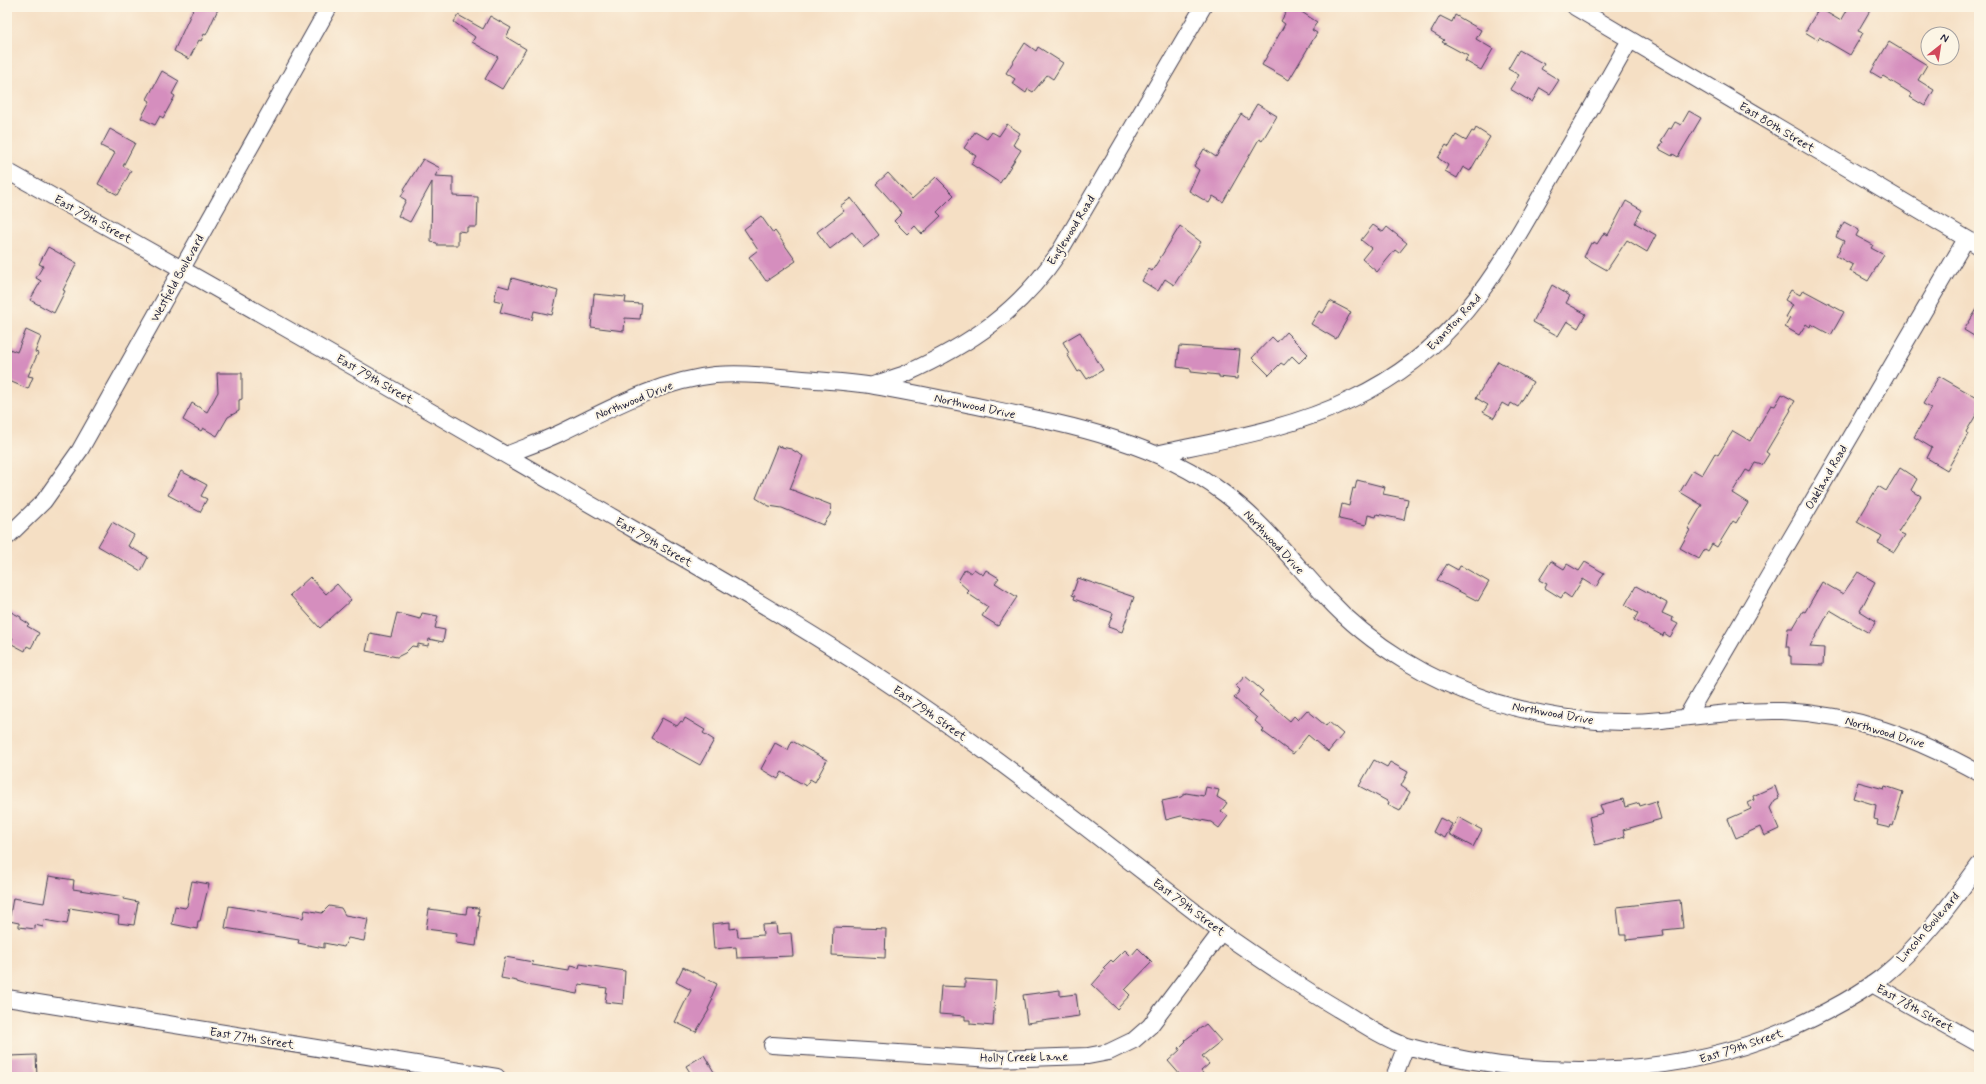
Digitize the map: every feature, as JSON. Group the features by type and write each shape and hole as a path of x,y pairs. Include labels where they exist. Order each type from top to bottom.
{"street":[{"name":"Westfield Boulevard","path":"7,537 44,501 69,467 183,269 329,7"},
{"name":"Englewood Road","path":"872,385 903,374 974,338 1002,318 1034,286 1060,251 1204,7"},
{"name":"East 80th Street","path":"1575,7 1973,243"},
{"name":"Evanston Road","path":"1156,454 1250,434 1317,414 1342,404 1388,379 1436,343 1468,310 1503,262 1630,40"},
{"name":"East 79th Street","path":"7,171 183,269 506,455 798,626 883,680 1005,766 1221,932 1292,981 1371,1029 1406,1046 1450,1059 1512,1071 1567,1075 1639,1072 1719,1056 1779,1035 1836,1007 1872,984"},
{"name":"Oakland Road","path":"1687,716 1973,243"},
{"name":"Northwood Drive","path":"506,455 667,385 717,375 765,375 872,385 985,408 1129,443 1182,467 1225,494 1262,526 1338,610 1390,652 1437,678 1492,700 1525,710 1560,716 1623,722 1661,720 1687,716 1780,711 1837,717 1877,727 1923,743 1979,773"},
{"name":"Lincoln Boulevard","path":"1872,984 1900,962 1918,943 1979,865"},
{"name":"Holly Creek Lane","path":"772,1045 993,1059 1088,1056 1109,1052 1134,1040 1150,1026 1221,932"},
{"name":"East 78th Street","path":"1872,984 1979,1044"},
{"name":"East 77th Street","path":"7,998 496,1077"},
{"path":"1394,1077 1406,1046"}],"building":[{"path":"194,7 219,7 206,35 204,34 201,41 199,40 189,59 174,51"},
{"path":"1289,7 1294,7 1317,22 1312,30 1317,33 1289,80 1262,65 1285,24 1281,21"},
{"path":"1849,7 1872,7 1858,31 1863,33 1850,55 1819,37 1818,40 1805,32 1819,8 1841,21"},
{"path":"458,15 483,29 490,16 511,28 506,37 526,49 502,89 485,79 498,57 472,42 475,37 454,22"},
{"path":"1455,15 1481,30 1476,39 1493,49 1481,70 1465,61 1468,56 1442,42 1444,40 1431,32 1440,16 1452,22"},
{"path":"1889,42 1920,61 1920,66 1926,66 1918,80 1934,90 1925,106 1910,97 1912,94 1883,76 1881,78 1871,72"},
{"path":"1025,43 1036,51 1038,47 1063,63 1053,79 1047,75 1033,92 1028,89 1026,93 1012,83 1015,79 1006,73"},
{"path":"1519,50 1544,64 1541,69 1559,80 1550,94 1540,88 1532,102 1510,89 1519,75 1508,69"},
{"path":"162,71 179,81 172,94 175,96 163,118 160,116 155,125 141,118 150,101 147,99"},
{"path":"1257,104 1277,116 1262,141 1259,139 1223,202 1213,196 1209,203 1189,191 1199,170 1194,166 1204,149 1216,157 1241,114 1248,119"},
{"path":"1689,111 1701,118 1678,157 1673,154 1672,156 1659,149 1663,142 1661,141 1669,128 1671,129 1675,122 1681,125"},
{"path":"1007,124 1020,133 1013,145 1021,150 1000,183 971,164 976,156 964,148 975,132 987,139 992,132 999,136"},
{"path":"1476,128 1490,137 1470,171 1463,167 1457,178 1445,171 1448,165 1438,158 1446,145 1449,147 1456,135 1466,141 1472,131 1474,132"},
{"path":"110,129 135,143 123,166 131,171 118,195 98,184 115,153 101,146"},
{"path":"423,159 440,168 435,176 453,177 453,196 478,197 477,227 467,227 467,232 458,231 458,245 437,245 437,243 431,242 432,182 410,222 398,216 406,200 401,197 404,189"},
{"path":"888,173 912,199 936,177 954,195 937,212 941,216 922,234 915,226 907,234 894,221 902,213 876,184"},
{"path":"851,198 879,235 864,247 852,232 830,249 817,232 844,211 840,206"},
{"path":"1626,201 1642,210 1635,223 1656,235 1647,252 1627,240 1607,270 1584,257 1591,243 1593,244 1594,242 1597,244 1604,233 1608,235"},
{"path":"761,216 773,233 775,231 796,261 766,281 749,257 758,250 744,229"},
{"path":"1844,222 1859,230 1856,236 1873,245 1871,248 1884,255 1868,281 1850,271 1853,265 1836,256 1844,241 1836,237"},
{"path":"1373,225 1383,232 1387,227 1407,243 1399,253 1395,250 1377,272 1362,259 1371,248 1361,240"},
{"path":"1180,226 1201,242 1174,285 1165,279 1158,291 1142,281 1149,269 1152,271"},
{"path":"48,247 77,263 63,290 65,291 54,313 30,300 41,281 36,278 43,266 39,264"},
{"path":"512,278 558,291 552,315 534,311 532,320 500,312 503,302 494,300 498,285 509,288"},
{"path":"1552,285 1570,296 1566,303 1586,314 1578,328 1567,321 1558,336 1533,322"},
{"path":"1791,290 1800,295 1803,290 1844,312 1831,335 1811,324 1810,327 1806,324 1799,335 1785,327 1790,318 1786,317 1793,305 1785,300"},
{"path":"594,294 626,297 625,303 642,304 640,319 625,318 624,331 591,327"},
{"path":"1330,301 1351,312 1336,339 1311,324 1319,311 1323,313"},
{"path":"1979,306 1979,339 1964,330"},
{"path":"26,330 41,337 35,352 38,353 28,376 33,377 28,389 7,380 7,348 17,352"},
{"path":"1080,332 1103,370 1087,379 1081,370 1078,372 1067,354 1069,353 1063,342"},
{"path":"1286,332 1308,354 1299,363 1292,356 1284,365 1281,363 1269,375 1252,358 1272,337 1277,342"},
{"path":"1179,346 1240,350 1237,379 1219,377 1219,375 1191,372 1191,369 1177,367"},
{"path":"1498,361 1533,382 1518,407 1511,403 1509,407 1502,403 1494,418 1483,412 1488,405 1476,398"},
{"path":"217,373 242,373 242,399 239,400 239,411 228,417 217,436 203,428 201,431 183,420 192,403 207,412 218,392"},
{"path":"1939,376 1979,399 1979,410 1966,432 1968,434 1947,470 1927,458 1932,448 1914,437 1931,408 1923,404"},
{"path":"1782,394 1795,401 1766,452 1769,454 1762,465 1755,463 1750,472 1746,470 1732,493 1748,503 1736,523 1733,521 1717,547 1712,544 1708,551 1705,549 1699,559 1680,548 1690,530 1688,529 1702,505 1680,492 1693,470 1702,475 1715,453 1718,455 1733,431 1750,441 1771,405 1775,406"},
{"path":"777,446 791,449 803,456 790,489 831,505 830,515 823,525 782,508 769,506 756,498"},
{"path":"1900,468 1917,479 1911,490 1921,496 1898,532 1905,535 1894,552 1878,543 1882,536 1857,522 1878,486 1886,491"},
{"path":"181,471 207,485 201,496 207,499 200,512 168,495"},
{"path":"1357,480 1385,487 1383,494 1408,499 1404,520 1377,514 1376,517 1368,515 1366,525 1339,519 1342,504 1349,506 1353,488 1355,489"},
{"path":"112,522 134,535 128,546 148,557 141,571 98,546"},
{"path":"1551,561 1564,569 1567,564 1579,571 1585,562 1604,573 1596,587 1583,579 1571,598 1564,593 1561,598 1545,588 1547,584 1539,580"},
{"path":"1447,564 1458,570 1460,566 1463,567 1489,582 1478,601 1437,580"},
{"path":"965,569 971,573 974,569 983,575 986,570 999,578 995,583 1017,597 998,626 982,616 988,607 967,593 969,591 958,581"},
{"path":"1858,572 1875,582 1860,611 1876,621 1869,633 1830,610 1810,647 1824,648 1823,665 1791,664 1789,647 1786,647 1788,628 1793,628 1803,611 1805,612 1822,582 1843,594"},
{"path":"310,577 326,594 337,584 351,600 320,628 290,595"},
{"path":"1078,578 1134,597 1122,632 1108,627 1113,613 1074,599 1075,596 1072,595"},
{"path":"1636,586 1667,603 1662,613 1673,618 1672,621 1678,624 1670,637 1664,633 1663,636 1634,620 1638,613 1625,605"},
{"path":"7,610 21,617 21,619 29,624 27,626 39,633 31,648 27,646 25,651 10,643 13,638 7,636"},
{"path":"397,613 420,619 422,613 438,616 435,628 445,630 443,642 429,639 428,646 418,644 418,647 412,646 405,653 397,657 366,651 370,633 391,637"},
{"path":"1245,676 1263,691 1259,695 1290,721 1294,716 1298,720 1307,710 1326,726 1329,722 1343,734 1328,752 1308,735 1293,754 1262,731 1264,729 1255,721 1257,718 1234,698 1240,690 1236,686"},
{"path":"662,718 677,726 681,721 683,722 685,718 705,730 703,733 714,740 700,765 651,738"},
{"path":"792,741 827,760 815,782 810,779 806,786 782,772 778,779 761,769 775,743 788,750"},
{"path":"1374,760 1387,767 1390,762 1408,772 1401,786 1410,792 1400,811 1388,805 1389,802 1359,786"},
{"path":"1858,782 1884,789 1885,786 1903,792 1893,826 1891,825 1890,828 1877,825 1878,820 1874,819 1876,805 1853,798"},
{"path":"1775,786 1779,798 1775,800 1770,808 1779,829 1764,836 1760,827 1736,838 1728,819 1751,809 1748,803 1754,800 1753,796"},
{"path":"1206,787 1219,790 1217,797 1227,803 1221,811 1228,816 1219,828 1211,822 1181,816 1166,820 1162,801 1181,797 1186,793 1204,796"},
{"path":"1623,799 1625,807 1639,803 1640,806 1656,801 1661,819 1623,830 1625,837 1595,845 1589,817 1603,813 1600,805"},
{"path":"1458,817 1482,830 1473,847 1449,834"},
{"path":"1440,818 1452,824 1445,838 1433,832"},
{"path":"49,876 74,880 73,889 124,897 123,899 138,902 134,925 118,923 119,916 70,908 67,924 44,920 43,927 35,925 35,929 19,927 19,923 9,921 13,898 44,903"},
{"path":"192,881 209,884 197,929 172,924 175,906 185,908 187,906"},
{"path":"1680,900 1683,928 1663,930 1664,936 1626,940 1626,935 1620,935 1617,907"},
{"path":"229,906 303,918 305,910 322,913 329,906 341,908 345,915 368,919 364,941 348,938 344,947 324,943 324,948 298,943 299,940 225,928"},
{"path":"467,907 479,908 478,916 480,916 476,946 456,943 457,933 426,929 429,909 466,914"},
{"path":"730,922 730,929 737,928 738,937 763,935 762,925 776,924 777,934 791,933 793,956 737,958 736,947 714,949 712,924"},
{"path":"833,927 886,929 885,958 832,955"},
{"path":"1138,948 1152,962 1125,990 1130,995 1117,1009 1092,985 1105,970 1103,968 1111,960 1113,962 1125,950 1131,956"},
{"path":"505,957 533,962 532,965 569,971 570,966 579,968 580,964 625,971 623,1004 605,1002 607,988 579,984 577,994 527,985 517,981 501,978"},
{"path":"683,967 717,984 711,998 713,999 708,1009 709,1010 696,1032 675,1022 691,990 676,982"},
{"path":"965,979 996,981 993,1026 970,1024 970,1020 965,1020 965,1016 939,1014 941,986 965,987"},
{"path":"1060,990 1060,996 1076,994 1079,1016 1027,1023 1023,995"},
{"path":"1206,1024 1221,1041 1202,1056 1209,1064 1201,1071 1206,1077 1182,1077 1168,1061 1180,1050 1179,1048 1186,1041 1185,1040"},
{"path":"36,1055 37,1077 12,1077 11,1074 7,1074 7,1060 10,1059 10,1056"},
{"path":"704,1055 717,1077 693,1077 686,1066"}]}
